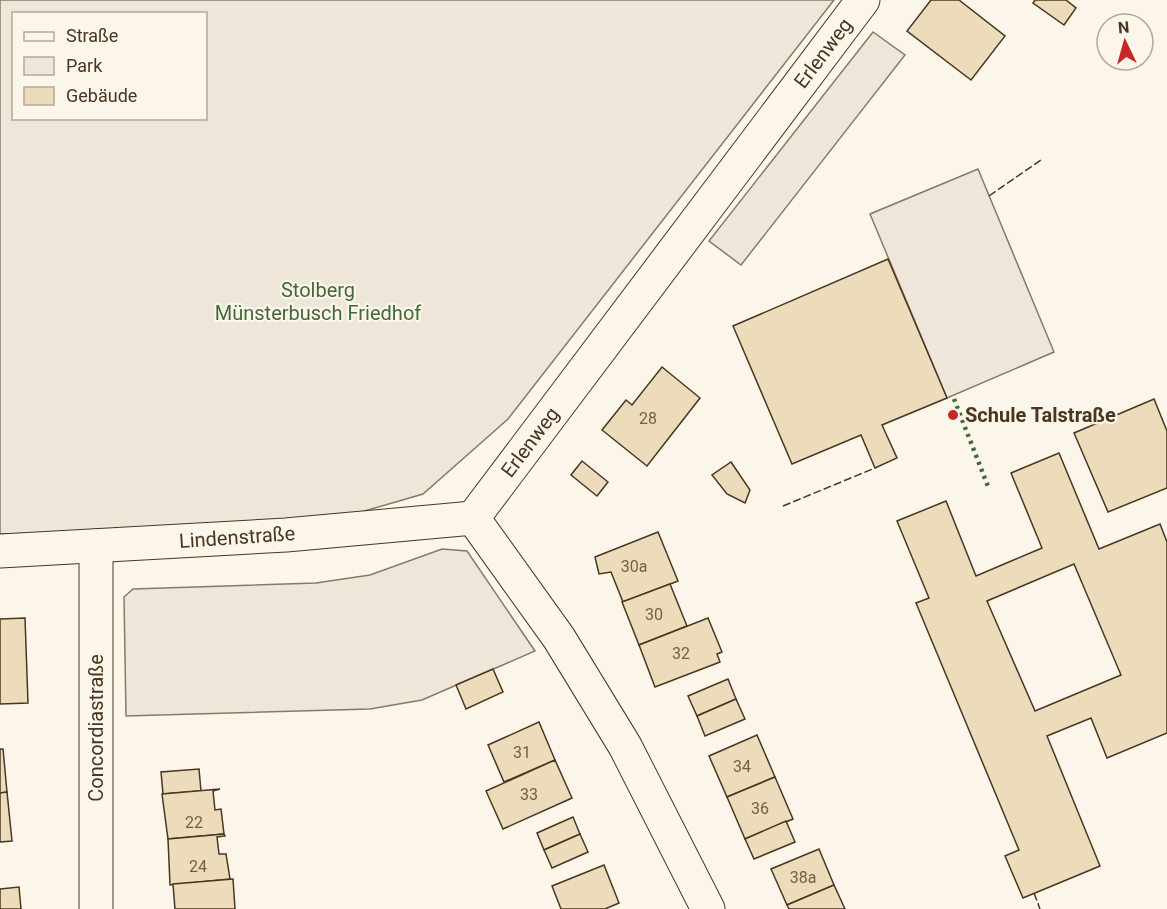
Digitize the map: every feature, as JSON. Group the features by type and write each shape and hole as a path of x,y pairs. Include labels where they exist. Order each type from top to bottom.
{"street":[{"name":"Erlenweg","path":"473,518 863,0"},
{"name":"Lindenstraße","path":"0,551 286,535 473,518"},
{"path":"473,518 559,638 626,746 708,909"},
{"name":"Concordiastraße","path":"96,546 96,909"}],"green space":[{"name":"Stolberg Münsterbusch Friedhof","path":"0,0 834,0 508,419 423,494 306,528 0,534"},
{"path":"978,169 1054,352 947,398 870,214"},
{"path":"442,549 467,551 535,651 422,700 370,709 126,716 124,597 133,589 316,583 370,575"}],"shaded area":[{"path":"873,32 905,55 741,265 709,241"}],"building":[{"path":"931,0 959,0 1005,36 971,80 907,31"},
{"path":"1035,0 1066,0 1076,8 1064,25 1033,3"},
{"path":"888,259 947,398 882,425 897,458 875,468 861,435 792,464 733,326"},
{"path":"662,367 700,398 647,466 602,430 626,400 632,405"},
{"path":"1154,399 1167,431 1167,488 1108,512 1074,433"},
{"path":"1059,453 1099,549 1160,524 1167,542 1167,733 1107,758 1091,718 1047,736 1100,866 1023,898 1005,856 1019,850 916,603 929,598 897,521 946,501 976,576 1042,548 1011,473","holes":["1074,564 1121,675 1035,711 987,601"]},
{"path":"582,461 608,482 597,496 571,475"},
{"path":"731,462 750,490 745,503 727,494 712,475"},
{"path":"658,532 678,581 623,602 611,572 599,574 595,557"},
{"path":"670,584 687,626 639,645 622,602"},
{"path":"25,618 28,703 0,704 0,619"},
{"path":"708,618 722,652 717,654 720,662 655,687 639,645"},
{"path":"493,669 503,692 466,709 456,685"},
{"path":"728,679 736,699 697,716 688,696"},
{"path":"736,699 745,719 705,736 697,716"},
{"path":"539,722 555,760 504,782 488,745"},
{"path":"757,735 775,777 727,797 709,756"},
{"path":"0,749 3,749 7,792 0,793"},
{"path":"555,760 572,798 503,829 486,791"},
{"path":"199,769 201,791 163,794 161,772"},
{"path":"775,777 793,819 745,839 727,797"},
{"path":"220,789 213,791 215,810 221,809 224,834 168,839 162,794"},
{"path":"7,792 12,841 0,842 0,793"},
{"path":"573,817 580,834 544,850 537,833"},
{"path":"786,821 795,842 754,859 745,839"},
{"path":"224,834 225,836 217,837 219,854 226,854 230,879 170,885 168,839"},
{"path":"580,834 588,852 552,868 544,850"},
{"path":"819,849 834,885 787,905 771,869"},
{"path":"604,865 619,903 605,909 561,909 552,886"},
{"path":"233,879 235,909 175,909 173,884"},
{"path":"834,885 845,909 789,909 787,905"},
{"path":"19,887 21,909 0,909 0,889"}],"hedge":[{"path":"954,399 989,489"}],"fence":[{"path":"989,196 1041,160"},
{"path":"783,506 875,468"},
{"path":"1034,893 1040,909"}],"place":[{"name":"Schule Talstraße","path":"953,415"}]}
